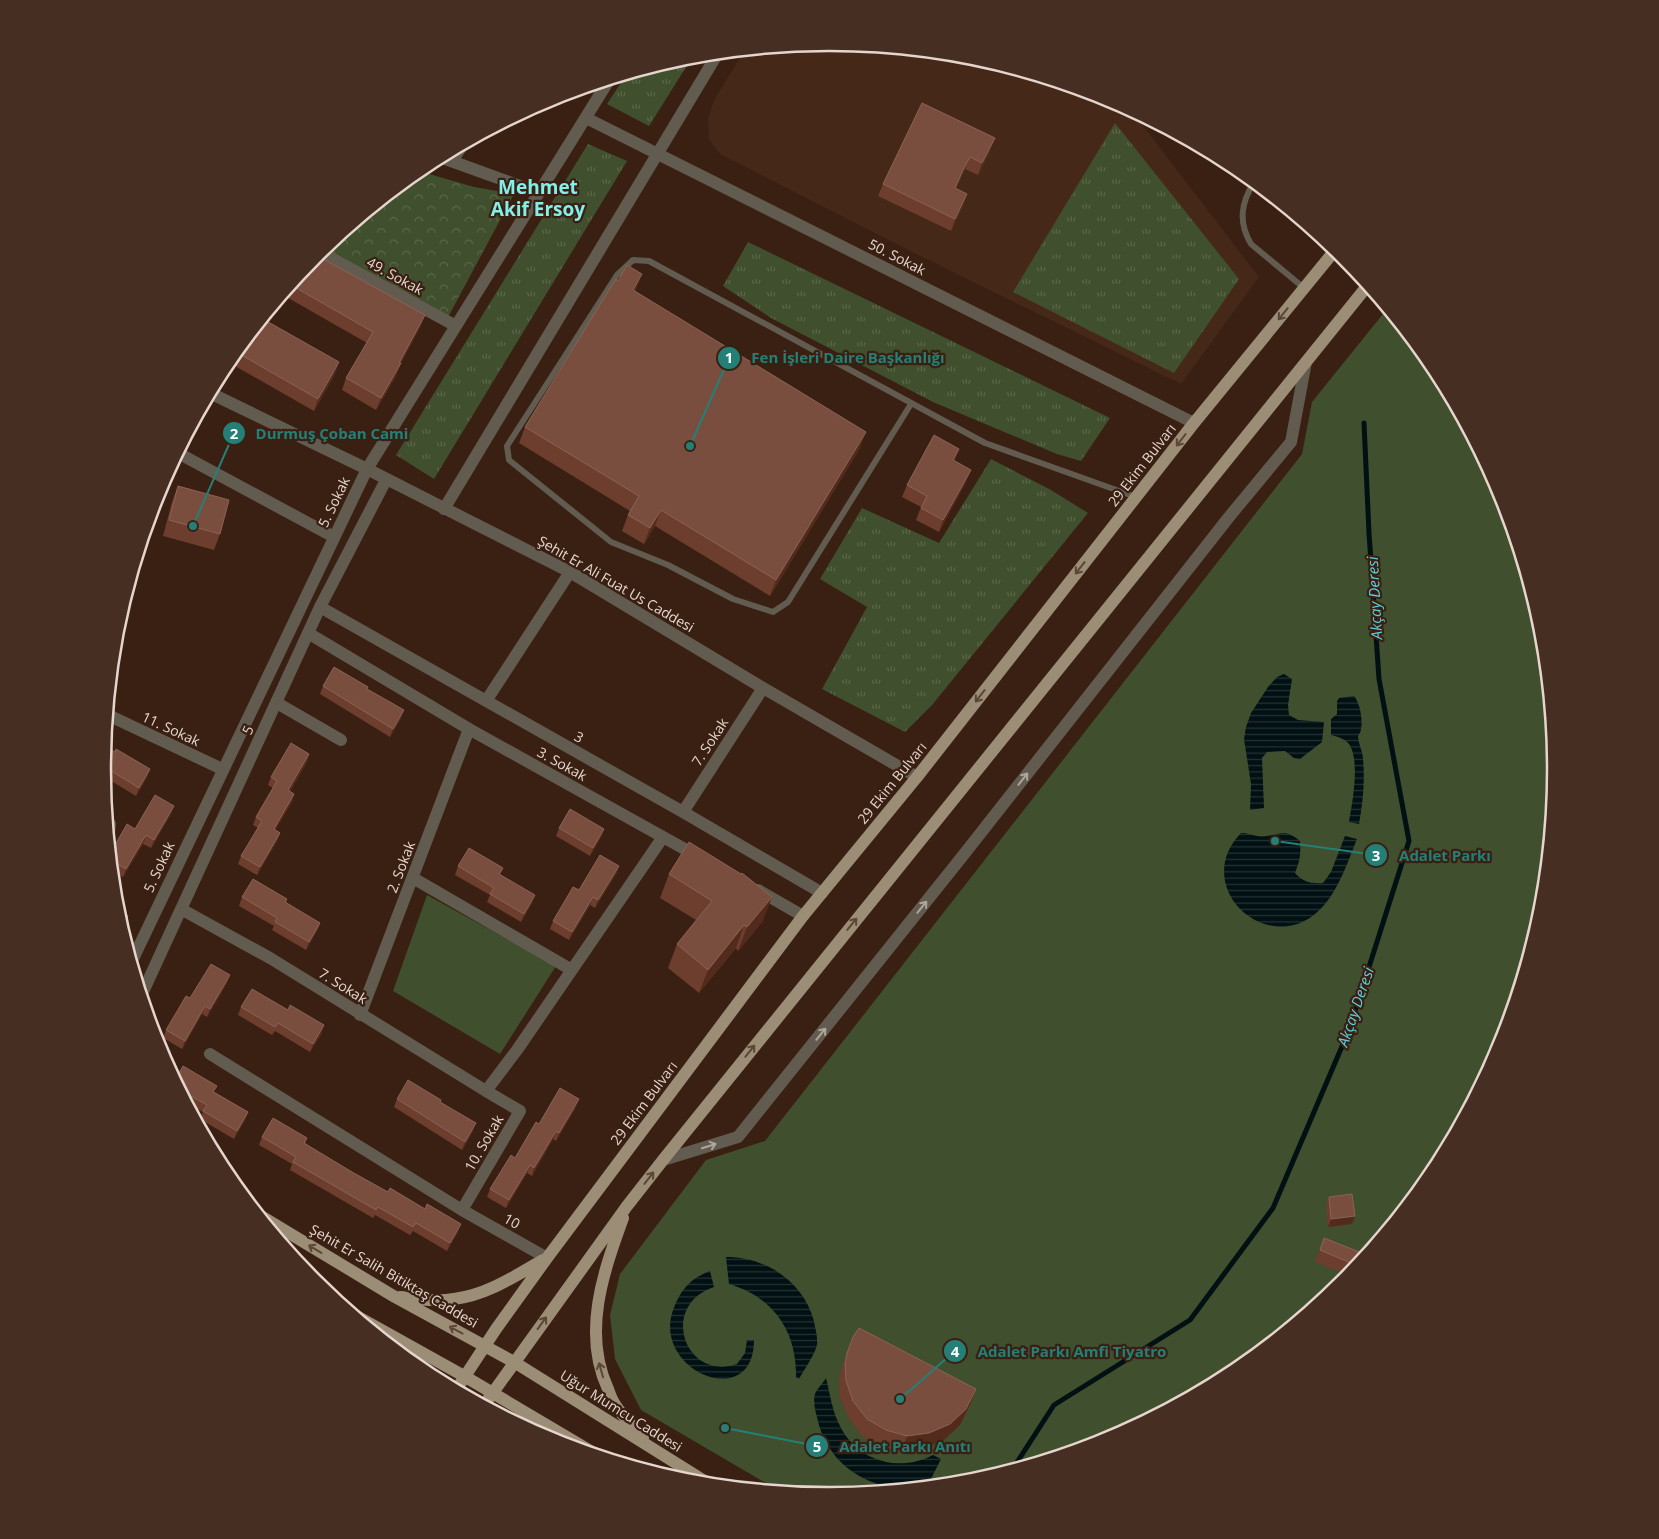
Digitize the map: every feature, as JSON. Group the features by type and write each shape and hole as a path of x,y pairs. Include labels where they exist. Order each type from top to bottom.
{"main road":[{"name":"29 Ekim Bulvarı","path":"459,1385 547,1258 804,916 917,777 1194,423 1331,256"},
{"path":"487,1401 627,1206 663,1160 1364,290"},
{"path":"627,1206 600,1289 596,1353 602,1376 615,1405 657,1452"},
{"name":"Şehit Er Salih Bitiktaş Caddesi","path":"273,1224 395,1297 514,1362"},
{"path":"395,1297 440,1300 472,1295 489,1290 547,1258"},
{"path":"379,1328 569,1438"},
{"name":"Uğur Mumcu Caddesi","path":"514,1362 695,1475"},
{"path":"545,1428 553,1429"}],"street":[{"path":"444,509 656,153 714,61"},
{"name":"5. Sokak","path":"136,953 222,769 367,469 605,87"},
{"name":"50. Sokak","path":"586,118 1194,423"},
{"path":"449,160 539,193"},
{"name":"49. Sokak","path":"328,256 456,326"},
{"path":"663,1160 738,1137 965,853 1229,516 1291,442 1306,362"},
{"name":"Şehit Er Ali Fuat Us Caddesi","path":"216,396 367,469 570,572 763,688 917,777"},
{"path":"183,456 334,537"},
{"name":"5","path":"145,987 320,607 386,480"},
{"path":"486,701 570,572"},
{"name":"3","path":"320,607 683,812 822,893"},
{"name":"3. Sokak","path":"308,634 469,729 713,865"},
{"name":"7. Sokak","path":"683,812 763,688"},
{"path":"277,703 341,740"},
{"name":"11. Sokak","path":"113,718 222,769"},
{"name":"2. Sokak","path":"360,1015 469,729"},
{"path":"486,1091 517,1050 664,837"},
{"path":"413,878 572,970"},
{"path":"746,883 804,916"},
{"name":"7. Sokak","path":"181,909 270,958 486,1091"},
{"path":"210,1054 462,1210"},
{"name":"10. Sokak","path":"462,1210 520,1111 486,1091"},
{"name":"10","path":"462,1210 547,1258"}],"lane":[{"path":"1250,188 1242,208 1243,226 1250,244 1304,288"},
{"path":"911,404 788,602 773,612 732,600 668,565 611,542 509,460 507,446 617,275 633,260 649,261 985,443 1136,497"}],"shaded area":[{"path":"830,51 923,57 970,65 1060,89 1140,122 1259,277 1181,384 920,256 720,154 709,140 708,119 714,100 741,57"},
{"path":"1284,674 1292,679 1288,705 1289,715 1298,720 1324,722 1322,742 1300,759 1294,758 1285,751 1267,752 1262,758 1264,808 1250,810 1251,784 1244,739 1246,727 1251,713 1268,687 1277,677"},
{"path":"1354,696 1361,716 1362,725 1358,736 1364,767 1362,808 1359,824 1349,822 1355,780 1354,756 1351,747 1346,741 1331,735 1331,719 1337,714 1337,701 1339,698"},
{"path":"1241,833 1263,836 1283,833 1294,836 1300,841 1299,861 1295,873 1308,882 1315,883 1323,883 1331,872 1345,836 1357,839 1339,881 1325,904 1305,921 1283,927 1262,923 1244,912 1231,896 1224,876 1227,855"},
{"path":"726,1257 755,1261 781,1274 792,1283 809,1307 814,1321 817,1341 810,1362 799,1379 796,1377 795,1360 787,1331 770,1307 745,1290 729,1284"},
{"path":"710,1271 714,1287 697,1296 687,1309 683,1324 685,1339 692,1352 703,1362 719,1367 737,1364 745,1353 747,1340 754,1340 749,1363 738,1375 721,1379 704,1375 687,1364 675,1348 670,1328 675,1305 681,1293 693,1280"},
{"path":"826,1378 833,1408 840,1426 847,1438 868,1455 893,1463 907,1463 933,1455 941,1459 930,1481 883,1485 864,1479 845,1466 824,1439 814,1406 817,1390"}],"green space":[{"path":"687,65 649,126 607,104 621,83"},
{"path":"1115,123 1239,279 1174,373 1013,292"},
{"path":"588,144 627,161 434,479 396,455"},
{"path":"428,174 474,187 514,194 447,319 332,252 356,229"},
{"path":"748,242 1110,418 1081,461 1057,454 933,402 771,318 723,286"},
{"path":"1384,313 1427,370 1452,410 1474,452 1510,539 1534,629 1542,676 1548,770 1542,863 1534,910 1510,1000 1474,1087 1452,1129 1427,1169 1370,1243 1303,1310 1229,1367 1189,1392 1147,1414 1060,1450 970,1474 923,1482 876,1486 830,1488 769,1485 641,1410 615,1359 610,1315 620,1274 706,1160 765,1141 1302,454 1312,402"},
{"path":"991,459 1051,490 1088,513 932,705 905,732 822,689 867,607 820,579 862,508 939,543"},
{"path":"427,895 556,966 500,1054 393,991"}],"building":[{"path":"922,103 995,138 982,163 970,157 963,170 955,188 967,194 955,219 883,184"},
{"path":"324,260 425,315 381,398 346,378 373,332 297,288"},
{"path":"627,265 642,274 633,290 866,432 776,580 661,510 650,528 628,515 639,496 525,427 616,279 618,281"},
{"path":"268,322 339,362 318,399 243,356"},
{"path":"934,435 959,449 953,460 971,470 943,520 921,508 927,496 907,485"},
{"path":"178,486 229,500 220,534 169,520"},
{"path":"334,667 404,710 393,729 323,686"},
{"path":"291,743 309,754 288,790 294,794 274,829 280,833 260,867 241,856 262,821 256,817 277,781 271,777"},
{"path":"116,749 150,769 139,788 111,771 112,750 115,752"},
{"path":"155,795 174,806 154,840 146,835 126,869 117,864 115,844 127,824 135,829"},
{"path":"570,809 604,829 593,848 559,828"},
{"path":"689,842 742,873 772,897 747,927 744,925 708,970 677,944 712,901 669,874"},
{"path":"469,848 503,868 499,874 535,895 524,914 490,894 494,888 458,866"},
{"path":"600,855 619,866 598,900 593,897 572,932 553,921 573,887 579,890"},
{"path":"253,879 287,899 285,902 320,923 309,942 275,922 277,918 242,897"},
{"path":"211,964 230,975 210,1009 205,1006 185,1041 166,1030 186,996 190,998"},
{"path":"252,989 288,1010 290,1005 324,1025 313,1044 278,1023 275,1027 241,1007"},
{"path":"183,1066 217,1086 213,1092 248,1112 237,1131 203,1111 207,1105 189,1095 179,1073"},
{"path":"408,1080 476,1123 465,1142 397,1099"},
{"path":"560,1088 579,1099 559,1133 556,1131 534,1168 530,1165 509,1200 490,1189 511,1155 515,1158 536,1122 539,1124"},
{"path":"273,1118 307,1138 304,1143 352,1172 388,1192 390,1188 425,1209 427,1204 461,1224 450,1243 416,1223 413,1227 378,1207 376,1210 293,1162 296,1157 262,1137"},
{"path":"1352,1194 1355,1216 1331,1219 1329,1197"},
{"path":"1324,1238 1361,1253 1351,1263 1320,1250"},
{"path":"859,1328 976,1389 966,1409 950,1424 929,1433 907,1436 886,1430 867,1419 853,1401 846,1381 845,1364 847,1353 853,1337"}],"waterway":[{"name":"Akçay Deresi","path":"1017,1462 1054,1405 1190,1320 1273,1208 1349,1030 1409,841 1379,679 1364,423"}],"place":[{"name":"Fen İşleri Daire Başkanlığı","path":"690,446"},
{"name":"Durmuş Çoban Cami","path":"193,526"},
{"name":"Adalet Parkı","path":"1275,841"},
{"name":"Adalet Parkı Amfi Tiyatro","path":"900,1399"},
{"name":"Adalet Parkı Anıtı","path":"725,1428"}],"district":[{"name":"Mehmet Akif Ersoy","path":"538,198"}]}
